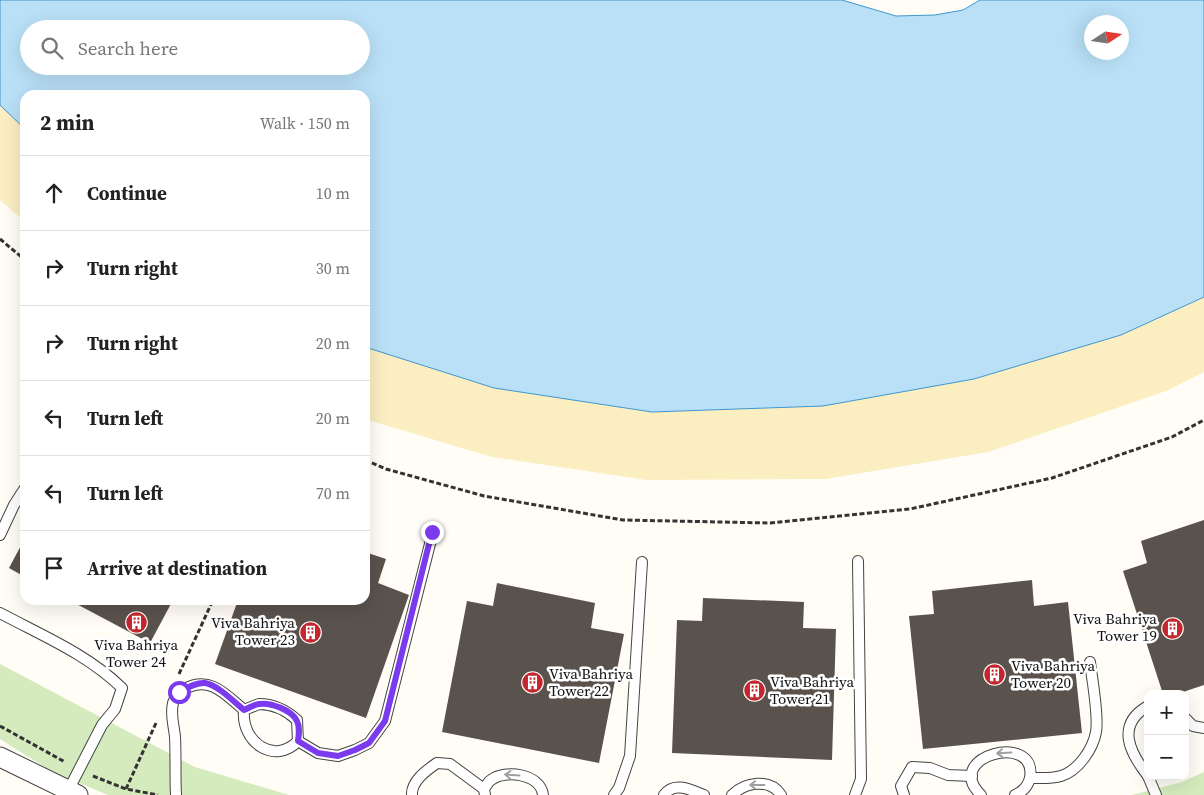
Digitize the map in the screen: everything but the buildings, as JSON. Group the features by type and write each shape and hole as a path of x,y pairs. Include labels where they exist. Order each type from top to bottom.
{"street":[{"path":"0,757 74,792"}],"lane":[{"path":"0,535 20,496"},
{"path":"298,741 318,753 338,756 369,743 385,721 432,532"},
{"path":"855,795 861,779 858,560"},
{"path":"614,795 619,788 630,756 642,562"},
{"path":"0,613 71,649 106,673 122,688 115,709 102,725 74,792"},
{"path":"1030,778 1062,776 1073,770 1091,747 1097,732 1090,662"},
{"path":"176,795 175,736 171,720 173,701 179,692 191,685 206,683 223,692 244,710"},
{"path":"259,704 266,704 289,713 297,720 299,728 298,741 292,747 276,751 259,745 247,733 243,718 244,710 259,704"},
{"path":"1144,709 1134,716 1127,736 1134,758 1144,771"},
{"path":"1189,722 1193,726 1204,728"},
{"path":"981,795 974,787 972,770 981,760 989,755 1010,752 1020,754 1026,761 1030,778 1027,786 1015,795"},
{"path":"412,795 412,790 423,773 438,763 450,764 484,792 491,779 513,773 536,782 543,792 542,795"},
{"path":"904,795 901,786 912,767 930,768 948,775 972,776"},
{"path":"1150,780 1156,795"},
{"path":"732,795 740,788 751,784 761,784 770,786 781,795"},
{"path":"664,795 665,792 675,787 686,788 704,795"}],"path":[{"path":"0,239 20,256"},
{"path":"370,462 386,469 484,496 623,520 770,523 910,509 1052,478 1172,436 1204,420"}],"green space":[{"path":"0,664 195,767 289,795 108,795 51,771 0,739"},
{"path":"1204,772 1204,795 1132,795 1182,782"}],"sand":[{"path":"0,105 20,124 20,218 0,200"},
{"path":"1204,297 1204,372 1166,391 988,452 825,479 647,480 492,457 370,420 370,349 494,388 1121,335"}],"water":[{"path":"0,0 842,0 896,16 935,15 963,10 980,0 1204,0 1204,297 1121,335 974,379 823,406 652,412 494,388 370,349 370,90 20,90 20,124 0,105"}],"place":[{"name":"Viva Bahriya Tower 24","path":"136,622"},
{"name":"Viva Bahriya Tower 19","path":"1173,628"},
{"name":"Viva Bahriya Tower 23","path":"311,632"},
{"name":"Viva Bahriya Tower 20","path":"995,675"},
{"name":"Viva Bahriya Tower 22","path":"533,683"},
{"name":"Viva Bahriya Tower 21","path":"754,691"}],"route":[{"path":"179,692 191,685 206,683 223,692 244,710 259,704 276,707 289,713 297,720 299,728 298,741 318,753 338,756 369,743 385,721 432,532"}]}
